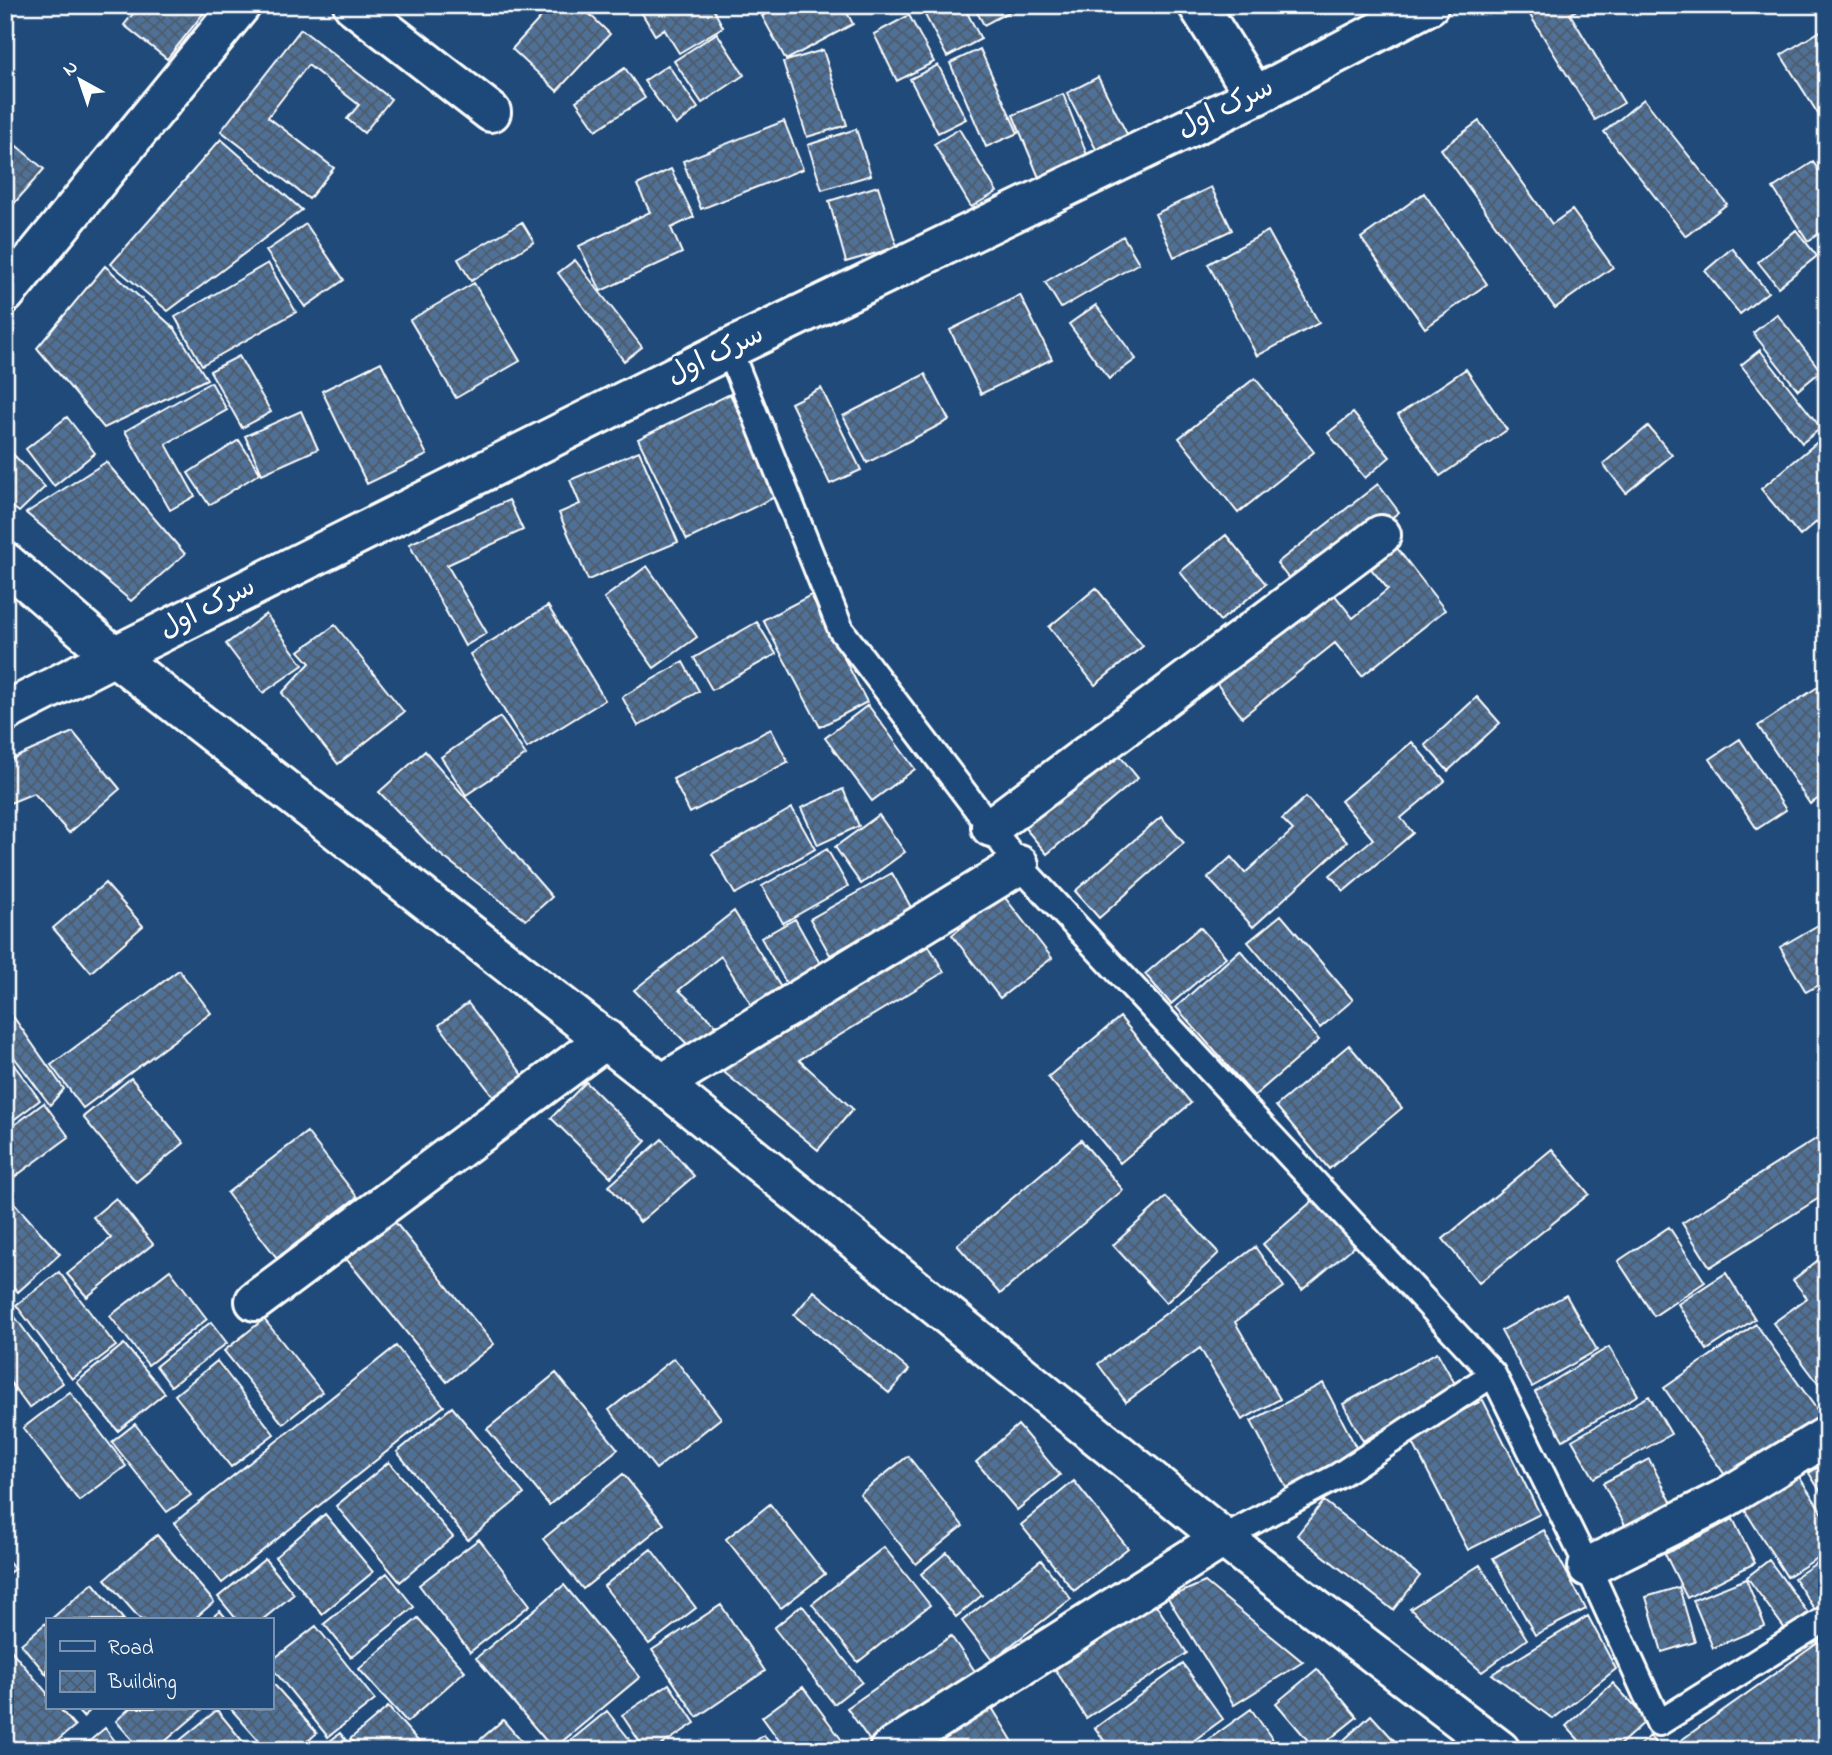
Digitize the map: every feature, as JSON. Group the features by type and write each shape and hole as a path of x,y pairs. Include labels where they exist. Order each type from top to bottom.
{"street":[{"path":"5,294 241,5"},
{"path":"353,5 491,112"},
{"path":"1198,5 1255,96"},
{"name":"سرک اول","path":"5,712 729,349 1255,96 1429,5"},
{"path":"991,827 1381,534"},
{"path":"5,562 114,656 662,1084 1223,1538 1500,1750"},
{"path":"662,1084 1019,865"},
{"path":"255,1301 606,1040"},
{"path":"1588,1567 1722,1500 1827,1436"},
{"path":"889,1750 1223,1538"}],"lane":[{"path":"729,349 841,630 1019,865 1493,1374 1588,1567 1659,1723 1827,1618"},
{"path":"1223,1538 1338,1476 1493,1374"}],"building":[{"path":"140,5 210,5 167,59 124,25"},
{"path":"552,5 580,5 610,34 557,91 512,49"},
{"path":"637,5 711,5 723,27 679,53 664,29 655,35"},
{"path":"782,5 843,5 853,24 786,60 762,16"},
{"path":"943,5 963,5 981,39 947,57 925,15"},
{"path":"973,5 1022,5 984,25"},
{"path":"1585,5 1570,14 1624,103 1595,120 1525,7"},
{"path":"909,15 934,62 897,81 874,34"},
{"path":"1827,27 1827,128 1781,55"},
{"path":"301,29 391,99 364,133 347,119 359,105 308,65 268,117 334,168 309,199 221,131"},
{"path":"717,33 744,75 702,103 674,61"},
{"path":"980,49 1018,133 986,147 950,63"},
{"path":"823,50 847,125 807,137 783,62"},
{"path":"668,65 698,108 676,125 644,81"},
{"path":"938,65 966,119 938,133 910,79"},
{"path":"625,68 645,98 596,130 576,101"},
{"path":"1098,77 1131,142 1100,157 1067,93"},
{"path":"1063,94 1091,165 1042,185 1013,115"},
{"path":"1644,99 1727,204 1686,236 1604,132"},
{"path":"784,121 803,169 701,209 683,161"},
{"path":"1479,121 1552,224 1572,210 1613,267 1555,308 1441,149"},
{"path":"856,129 871,175 822,190 808,145"},
{"path":"959,129 997,192 971,207 934,144"},
{"path":"5,136 44,169 5,214"},
{"path":"221,139 302,210 168,311 111,264"},
{"path":"1813,162 1827,182 1827,228 1808,241 1773,188"},
{"path":"671,169 694,217 671,228 682,253 601,291 579,246 650,212 637,185"},
{"path":"878,186 897,247 846,262 829,201"},
{"path":"1211,187 1232,230 1174,257 1155,214"},
{"path":"1424,193 1487,284 1425,328 1361,238"},
{"path":"522,222 534,242 471,281 458,259"},
{"path":"306,224 344,280 305,307 266,251"},
{"path":"1796,230 1817,256 1778,287 1758,262"},
{"path":"1268,231 1319,323 1257,356 1208,264"},
{"path":"1123,236 1139,263 1061,308 1045,282"},
{"path":"1732,248 1768,292 1740,314 1705,271"},
{"path":"575,260 642,347 624,361 558,273"},
{"path":"268,263 296,312 202,365 175,317"},
{"path":"105,266 175,329 207,379 104,428 37,348"},
{"path":"474,283 520,361 456,398 410,320"},
{"path":"1020,295 1052,359 981,394 950,330"},
{"path":"1096,305 1136,359 1109,379 1069,324"},
{"path":"1777,314 1821,371 1798,390 1753,333"},
{"path":"1760,350 1821,428 1802,443 1741,365"},
{"path":"239,356 271,412 242,428 210,371"},
{"path":"381,362 427,455 367,484 322,391"},
{"path":"1466,369 1507,430 1440,476 1398,415"},
{"path":"925,374 949,420 867,463 843,416"},
{"path":"1255,378 1314,452 1238,513 1179,438"},
{"path":"211,382 227,410 166,444 195,496 170,510 125,431"},
{"path":"821,388 861,470 830,484 791,403"},
{"path":"730,394 779,495 687,540 638,439"},
{"path":"301,411 318,449 262,474 245,436"},
{"path":"1353,413 1390,457 1365,478 1328,433"},
{"path":"67,417 95,453 54,486 26,449"},
{"path":"1648,426 1672,455 1626,493 1603,464"},
{"path":"1827,434 1827,513 1800,536 1761,489"},
{"path":"239,440 260,473 209,505 188,473"},
{"path":"5,446 45,487 19,512 5,501"},
{"path":"639,451 678,542 588,580 559,513 580,504 570,480"},
{"path":"106,462 185,554 131,601 26,513"},
{"path":"1378,484 1399,512 1298,591 1277,563"},
{"path":"509,500 523,530 447,565 487,633 465,646 409,544"},
{"path":"1226,535 1266,584 1220,621 1180,572"},
{"path":"1397,548 1445,610 1362,676 1335,643 1242,717 1217,684 1333,593 1353,618 1388,589 1371,569"},
{"path":"647,566 697,637 654,668 604,598"},
{"path":"1096,588 1143,646 1095,685 1049,627"},
{"path":"811,595 867,702 820,727 763,620"},
{"path":"548,606 605,700 527,748 470,654"},
{"path":"266,614 303,665 263,693 226,644"},
{"path":"757,622 776,654 712,690 694,658"},
{"path":"335,625 404,712 338,764 282,693 310,663 299,651"},
{"path":"683,662 699,691 638,726 622,697"},
{"path":"1827,681 1827,793 1810,804 1758,726"},
{"path":"1477,697 1500,723 1448,771 1425,745"},
{"path":"868,705 915,769 872,801 825,738"},
{"path":"500,717 526,755 466,795 441,757"},
{"path":"771,729 788,762 690,813 673,779"},
{"path":"73,732 120,789 69,833 34,793 5,805 5,762"},
{"path":"1740,739 1786,810 1757,829 1710,759"},
{"path":"1412,742 1445,781 1401,818 1413,833 1344,891 1330,875 1373,839 1341,801"},
{"path":"1110,744 1138,778 1047,854 1019,821"},
{"path":"425,751 552,897 526,920 437,852 379,792"},
{"path":"843,789 859,826 818,845 801,808"},
{"path":"1306,797 1347,842 1253,927 1208,878 1231,857 1245,873 1293,830 1282,819"},
{"path":"792,808 815,849 735,894 712,854"},
{"path":"879,815 905,852 861,884 835,847"},
{"path":"1161,817 1184,843 1099,918 1075,891"},
{"path":"827,849 848,886 783,923 762,886"},
{"path":"892,873 912,909 830,955 810,919"},
{"path":"105,883 143,926 91,972 53,928"},
{"path":"1003,895 1052,958 1000,998 952,935"},
{"path":"734,911 788,999 759,1017 721,956 679,990 716,1025 693,1050 634,990"},
{"path":"1281,915 1353,1000 1320,1028 1248,942"},
{"path":"795,919 827,976 793,995 761,938"},
{"path":"1827,920 1827,980 1806,992 1780,947"},
{"path":"1200,927 1226,957 1171,1004 1145,974"},
{"path":"929,946 944,972 799,1060 853,1109 818,1150 720,1069"},
{"path":"1240,950 1319,1040 1254,1096 1176,1007"},
{"path":"179,970 211,1013 83,1108 51,1065"},
{"path":"468,1003 529,1083 500,1105 439,1025"},
{"path":"5,1005 64,1089 50,1105 5,1045"},
{"path":"1120,1017 1191,1103 1120,1163 1048,1077"},
{"path":"1349,1045 1402,1108 1329,1169 1276,1106"},
{"path":"5,1053 40,1100 8,1124 5,1120"},
{"path":"131,1078 184,1143 136,1182 83,1117"},
{"path":"586,1082 646,1141 611,1177 551,1118"},
{"path":"44,1103 69,1137 5,1184 5,1132"},
{"path":"307,1132 357,1197 277,1258 227,1193"},
{"path":"1827,1132 1827,1193 1710,1267 1682,1223"},
{"path":"662,1139 694,1176 640,1222 609,1186"},
{"path":"1081,1140 1123,1190 1000,1294 957,1245"},
{"path":"1552,1149 1589,1194 1479,1283 1443,1239"},
{"path":"5,1193 60,1254 18,1292 5,1278"},
{"path":"1166,1197 1219,1253 1166,1303 1113,1245"},
{"path":"1317,1197 1357,1244 1302,1290 1263,1244"},
{"path":"116,1198 153,1244 87,1297 67,1274 111,1238 93,1217"},
{"path":"390,1216 494,1344 447,1382 343,1255"},
{"path":"1669,1227 1705,1282 1654,1316 1618,1261"},
{"path":"1255,1247 1284,1287 1235,1322 1280,1399 1242,1420 1200,1348 1126,1402 1098,1364"},
{"path":"1827,1253 1827,1395 1773,1323 1807,1298 1793,1280"},
{"path":"170,1270 207,1319 148,1365 110,1316"},
{"path":"59,1272 116,1346 72,1379 16,1305"},
{"path":"1726,1273 1755,1319 1707,1350 1678,1304"},
{"path":"814,1291 909,1370 889,1393 794,1315"},
{"path":"1566,1295 1597,1350 1532,1387 1501,1331"},
{"path":"10,1310 63,1383 29,1408 5,1375 5,1313"},
{"path":"264,1319 322,1392 283,1424 224,1351"},
{"path":"211,1322 227,1343 171,1386 156,1366"},
{"path":"1756,1324 1825,1421 1732,1485 1664,1388"},
{"path":"124,1344 165,1393 118,1431 77,1382"},
{"path":"396,1346 444,1406 222,1583 174,1523"},
{"path":"1609,1347 1638,1395 1563,1440 1535,1392"},
{"path":"1437,1352 1458,1389 1363,1441 1343,1404"},
{"path":"674,1358 721,1418 656,1469 609,1410"},
{"path":"217,1361 274,1434 231,1467 175,1395"},
{"path":"556,1373 618,1449 549,1505 487,1429"},
{"path":"1323,1383 1359,1453 1288,1491 1251,1421"},
{"path":"70,1392 126,1466 79,1501 23,1428"},
{"path":"1649,1396 1671,1434 1594,1478 1572,1440"},
{"path":"1483,1400 1540,1514 1468,1550 1410,1437"},
{"path":"452,1407 524,1494 468,1540 397,1452"},
{"path":"135,1424 191,1495 167,1512 112,1442"},
{"path":"1018,1425 1060,1475 1017,1510 976,1462"},
{"path":"908,1456 963,1526 916,1564 860,1494"},
{"path":"1649,1459 1677,1513 1631,1537 1603,1483"},
{"path":"389,1462 453,1537 400,1582 336,1506"},
{"path":"1827,1462 1827,1502 1809,1473"},
{"path":"623,1474 664,1524 583,1589 543,1539"},
{"path":"1798,1475 1827,1520 1827,1552 1787,1577 1744,1509"},
{"path":"1074,1481 1128,1548 1074,1591 1021,1525"},
{"path":"1324,1501 1420,1576 1393,1610 1297,1535"},
{"path":"770,1504 825,1574 781,1608 726,1539"},
{"path":"325,1514 373,1572 322,1614 275,1557"},
{"path":"1733,1519 1755,1563 1687,1598 1665,1554"},
{"path":"1544,1530 1586,1609 1535,1635 1493,1558"},
{"path":"157,1535 214,1602 195,1618 139,1618 105,1579"},
{"path":"479,1539 530,1605 470,1652 419,1585"},
{"path":"884,1547 930,1605 858,1662 812,1604"},
{"path":"651,1549 696,1608 649,1644 604,1586"},
{"path":"947,1552 982,1595 956,1617 921,1574"},
{"path":"1827,1556 1827,1602 1815,1610 1794,1578"},
{"path":"5,1557 14,1569 5,1576"},
{"path":"265,1559 294,1594 264,1618 235,1618 218,1597"},
{"path":"1041,1560 1071,1599 992,1660 962,1621"},
{"path":"1769,1560 1808,1613 1785,1629 1747,1577"},
{"path":"1480,1565 1527,1639 1482,1672 1410,1609"},
{"path":"387,1573 414,1607 351,1657 324,1624"},
{"path":"1746,1579 1765,1626 1713,1648 1693,1600"},
{"path":"1205,1582 1303,1662 1234,1705 1168,1598"},
{"path":"93,1583 122,1618 52,1618"},
{"path":"564,1585 640,1677 553,1749 476,1658"},
{"path":"1679,1587 1695,1642 1662,1652 1646,1597"},
{"path":"1153,1600 1187,1653 1086,1718 1052,1664"},
{"path":"721,1605 765,1671 697,1717 652,1650"},
{"path":"802,1605 862,1682 834,1704 774,1628"},
{"path":"220,1611 226,1618 211,1618"},
{"path":"1588,1616 1616,1669 1553,1719 1492,1674"},
{"path":"418,1618 465,1671 407,1722 359,1669"},
{"path":"46,1623 46,1674 21,1644"},
{"path":"316,1626 375,1700 328,1737 273,1669 273,1659"},
{"path":"951,1636 979,1677 875,1748 847,1708"},
{"path":"1822,1640 1827,1646 1827,1750 1685,1750 1677,1743"},
{"path":"10,1649 46,1692 46,1710 61,1710 75,1726 46,1750 5,1750 5,1654"},
{"path":"1183,1664 1223,1719 1181,1750 1111,1750 1095,1728"},
{"path":"1317,1669 1357,1717 1316,1750 1276,1703"},
{"path":"273,1683 317,1733 298,1750 267,1750 232,1710 273,1710"},
{"path":"1613,1683 1647,1720 1614,1750 1588,1750 1566,1726"},
{"path":"669,1684 695,1723 654,1750 645,1750 622,1715"},
{"path":"803,1687 849,1750 786,1750 762,1717"},
{"path":"991,1706 1018,1750 949,1750 941,1738"},
{"path":"388,1707 426,1750 360,1750 350,1739"},
{"path":"1251,1709 1280,1750 1204,1750 1201,1745"},
{"path":"77,1710 91,1710 83,1717"},
{"path":"128,1710 202,1710 155,1750 141,1750 116,1721"},
{"path":"217,1710 244,1743 236,1750 168,1750"},
{"path":"607,1711 638,1750 559,1750"},
{"path":"1371,1715 1403,1750 1333,1750"},
{"path":"503,1720 529,1750 468,1750"},
{"path":"105,1728 122,1750 79,1750"},
{"path":"340,1733 354,1750 319,1750"},
{"path":"764,1735 774,1750 743,1750"},
{"path":"1650,1736 1662,1750 1634,1750"}]}
